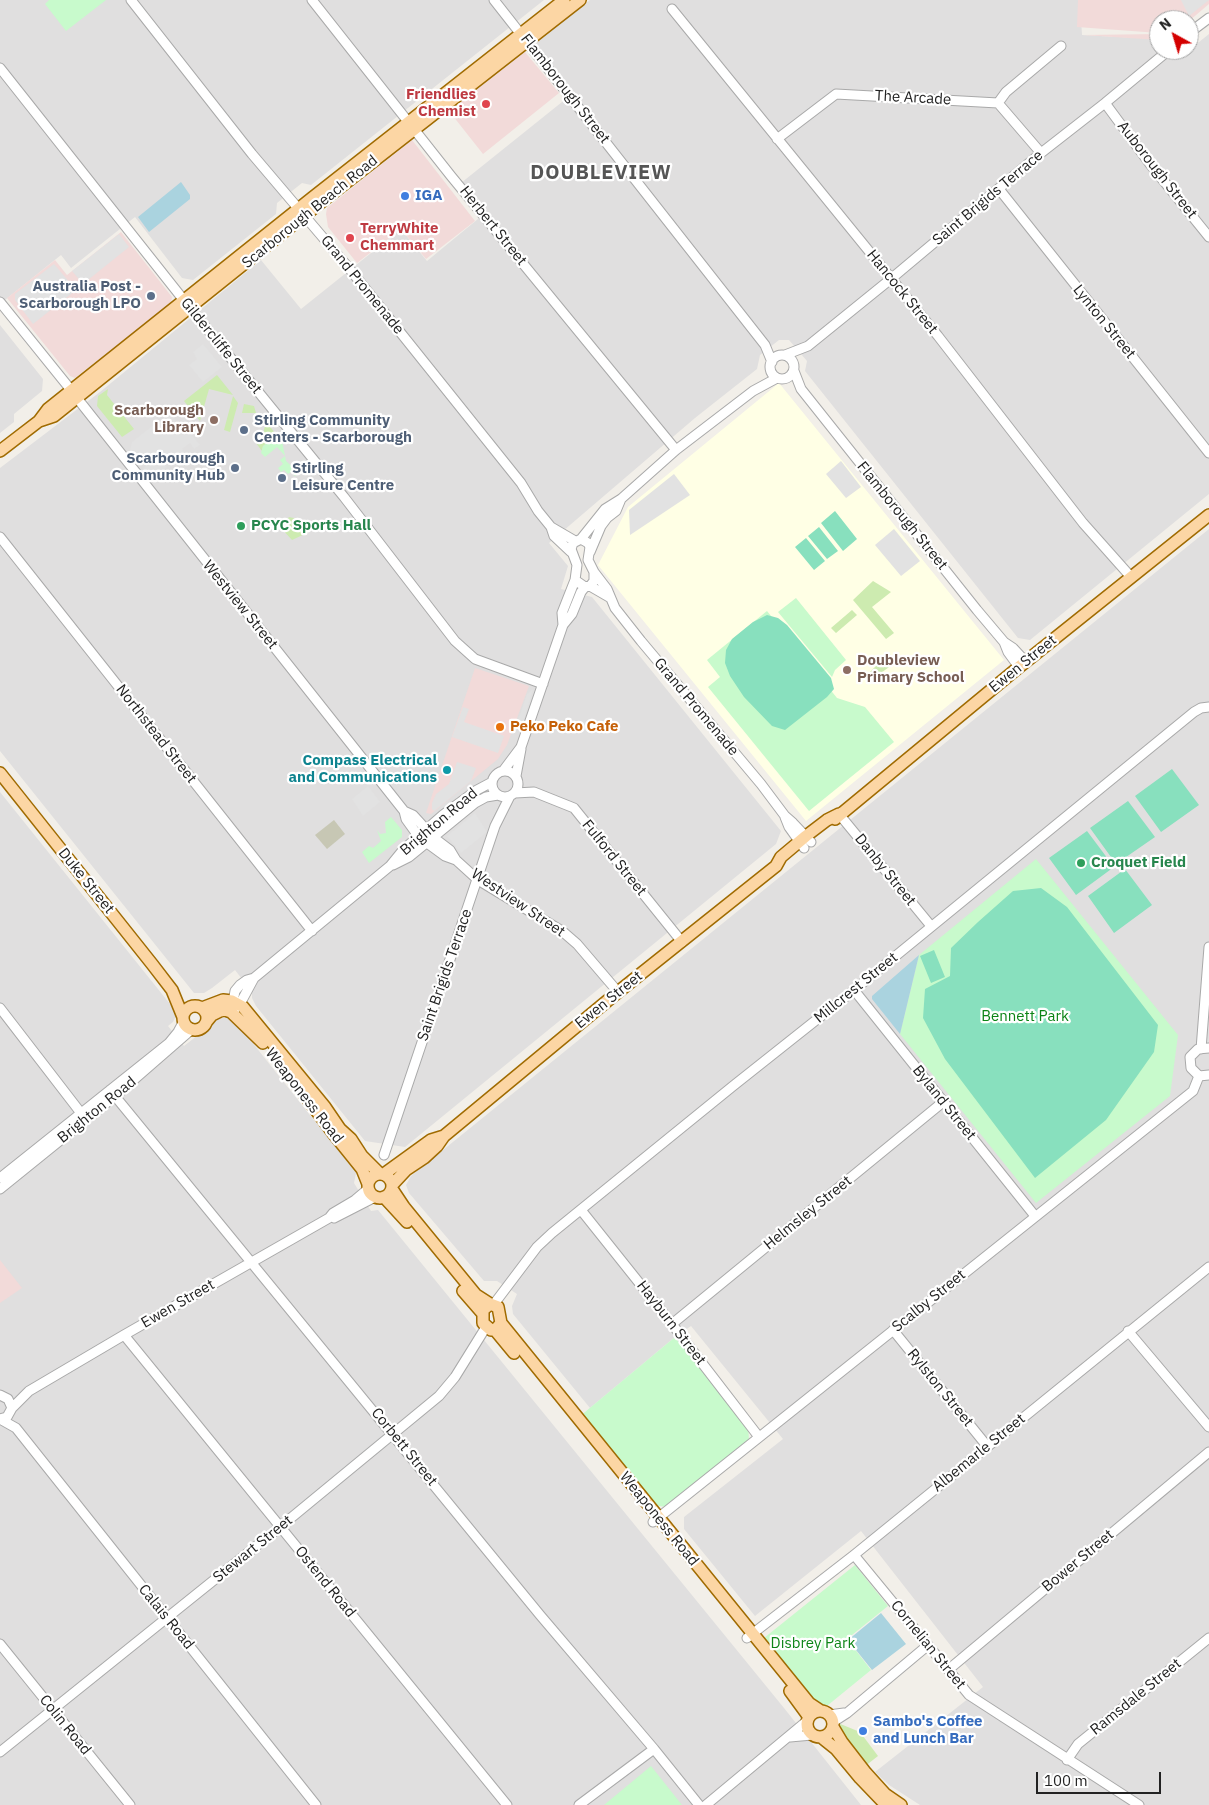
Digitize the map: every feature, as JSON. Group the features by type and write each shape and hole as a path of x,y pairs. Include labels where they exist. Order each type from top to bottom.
{"main road":[{"name":"Scarborough Beach Road","path":"524,37 564,0"},
{"name":"Scarborough Beach Road","path":"0,451 39,421 54,416 74,394 411,125 524,37 580,0"},
{"name":"Ewen Street","path":"444,1136 431,1140 382,1174 372,1177 380,1190 424,1158 437,1146 444,1136 618,992 776,866 786,863 805,842 831,825 839,814 1209,515"},
{"name":"Duke Street","path":"0,773 172,990 184,1019"},
{"name":"Duke Street","path":"172,990 198,1007"},
{"path":"223,1000 234,1006 212,1015 200,1028 192,1029 186,1026 184,1019 186,1010 223,1000"},
{"name":"Weaponess Road","path":"234,1006 325,1108 368,1163 389,1178 380,1190"},
{"name":"Weaponess Road","path":"234,1006 273,1053 332,1133 482,1314"},
{"path":"198,1007 206,1013 207,1021"},
{"name":"Weaponess Road","path":"380,1190 404,1207 476,1295 495,1306"},
{"path":"495,1306 494,1326 483,1323 482,1314 485,1307 495,1306"},
{"name":"Weaponess Road","path":"494,1326 750,1636 809,1703 829,1719 842,1742 866,1773 885,1794 901,1805"},
{"name":"Weaponess Road","path":"750,1636 808,1719 808,1730 836,1749 886,1805"},
{"path":"808,1719 813,1713 829,1719 829,1734 816,1736"}],"street":[{"name":"Grand Promenade","path":"131,0 252,154 302,212 515,476 551,527 554,536 571,552"},
{"name":"Herbert Street","path":"312,0 411,125 676,450"},
{"name":"Flamborough Street","path":"494,0 764,344 771,365"},
{"name":"Hancock Street","path":"672,9 892,278 1083,523 1131,577"},
{"path":"1041,153 998,103 1006,92 1061,46"},
{"name":"Saint Brigids Terrace","path":"783,355 808,346 1156,60"},
{"name":"Gildercliffe Street","path":"0,68 187,304 344,497 455,641 475,659 543,684"},
{"name":"The Arcade","path":"777,139 836,94 998,103"},
{"name":"Auborough Street","path":"1105,103 1150,164 1209,237"},
{"name":"Lynton Street","path":"1000,189 1209,453"},
{"name":"Westview Street","path":"0,302 404,811 413,816 426,837 450,850 456,860 478,880 562,932 577,944 618,992"},
{"name":"Flamborough Street","path":"764,344 783,355"},
{"name":"Saint Brigids Terrace","path":"794,369 808,346"},
{"path":"563,625 562,613 575,580 577,565 571,552 571,546 605,509 621,499 676,450 753,391 792,375 794,369 792,359 783,355 774,358 753,391"},
{"path":"771,365 781,378"},
{"name":"Flamborough Street","path":"794,369 801,389 1004,642 1008,652 1022,665"},
{"name":"Flamborough Street","path":"781,378 801,389"},
{"path":"521,747 503,771 495,775 492,787 498,795 506,797 512,795 518,783 516,777 521,747 563,625 572,614 581,592 594,581 594,572 588,560 590,552 601,526 616,511 621,499"},
{"name":"Grand Promenade","path":"551,527 578,540"},
{"name":"Northstead Street","path":"0,537 312,931"},
{"path":"578,540 588,543 590,552"},
{"name":"Grand Promenade","path":"594,572 607,589 615,608 761,784 785,816 789,827 805,842"},
{"name":"Grand Promenade","path":"575,580 609,597"},
{"name":"Millcrest Street","path":"495,1306 537,1247 581,1210 1194,712 1201,708 1209,707"},
{"path":"503,771 508,771 516,777"},
{"name":"Fulford Street","path":"516,777 534,792 574,808 682,942"},
{"name":"Brighton Road","path":"234,1006 235,991 240,985 254,978 390,866 408,857 426,837 476,790 492,782"},
{"name":"Fulford Street","path":"512,795 534,792"},
{"name":"Brighton Road","path":"426,837 475,803 486,797 498,795"},
{"name":"Saint Brigids Terrace","path":"384,1155 495,826 512,795"},
{"name":"Danby Street","path":"839,814 931,926"},
{"path":"1209,947 1205,1049 1198,1049 1190,1057 1191,1068 1199,1076 1209,1075"},
{"name":"Byland Street","path":"854,990 1035,1216"},
{"path":"0,1008 83,1116"},
{"name":"Brighton Road","path":"113,1093 169,1042 178,1032 184,1019"},
{"name":"Brighton Road","path":"0,1178 113,1093 192,1029"},
{"name":"Scalby Street","path":"655,1520 1193,1090 1199,1076"},
{"name":"Corbett Street","path":"113,1093 394,1434 540,1615 699,1805"},
{"name":"Helmsley Street","path":"672,1324 943,1102"},
{"name":"Brighton Road","path":"0,1189 83,1116"},
{"name":"Ewen Street","path":"0,1419 7,1417 29,1391 252,1261 329,1218 335,1218 380,1190"},
{"name":"Hayburn Street","path":"581,1210 759,1437"},
{"name":"Albemarle Street","path":"750,1636 854,1555 1209,1267"},
{"name":"Stewart Street","path":"0,1752 394,1434 448,1387 494,1326"},
{"name":"Rylston Street","path":"893,1330 987,1446"},
{"path":"1128,1331 1209,1427"},
{"name":"Ostend Road","path":"124,1335 507,1805"},
{"name":"Ewen Street","path":"3,1396 29,1391"},
{"name":"Calais Road","path":"3,1396 10,1401 16,1428"},
{"name":"Calais Road","path":"0,1419 16,1428 316,1805"},
{"name":"Bower Street","path":"948,1670 1209,1452"},
{"name":"Cornelian Street","path":"854,1555 969,1695 1139,1805"},
{"name":"Ramsdale Street","path":"1067,1760 1078,1744 1209,1638"},
{"name":"Colin Road","path":"0,1644 130,1805"},
{"path":"829,1719 847,1713 928,1646"},
{"path":"706,1805 789,1737 808,1719"},
{"path":"789,1737 816,1736"},
{"path":"579,1805 654,1749"}],"shaded area":[{"path":"0,0 544,0 311,185 302,183 277,203 276,214 193,280 182,278 135,217 71,268 61,255 0,304"},
{"path":"590,0 1080,0 1082,35 1149,38 1149,60 1199,60 1199,42 1209,34 1209,494 1030,640 1018,638 805,371 807,361 789,340 779,340 760,355 757,369 695,418 549,543 568,566 561,589 592,597 781,831 776,844 405,1147 365,1141 256,1006 252,998 252,992 235,970 204,993 194,993 0,751 0,468 100,392 261,260 301,309 401,229 427,261 484,214 461,183 572,94 532,42"},
{"path":"1078,0 1209,0 1209,4 1199,12 1199,10 1149,10 1149,32 1077,27"},
{"path":"1181,0 1209,0 1196,10 1186,10"},
{"path":"1149,34 1149,39 1083,35"},
{"path":"525,52 559,93 483,154 449,111"},
{"path":"412,140 475,221 426,259 401,229 357,263 328,227 327,208"},
{"path":"121,232 172,297 171,303 75,378 70,376 7,298 55,260 67,275"},
{"path":"119,234 129,247 83,284 72,271"},
{"path":"54,264 76,290 33,324 15,300 15,294"},
{"path":"0,325 43,379 42,391 14,414 14,422 0,433"},
{"path":"203,344 222,367 203,382 189,365 197,359 193,352"},
{"path":"779,383 1004,660 806,821 598,565 628,507"},
{"path":"176,407 179,412 173,417 178,423 184,419 190,426 187,429 200,445 194,449 190,443 182,449 188,456 169,458 163,463 167,467 155,477 151,473 147,477 141,470 147,465 138,455 133,459 129,454 132,442"},
{"path":"841,461 861,487 846,498 826,474"},
{"path":"674,474 690,495 630,535 629,510"},
{"path":"894,529 920,561 901,576 875,545"},
{"path":"1209,529 1209,1805 920,1805 889,1785 875,1772 983,1687 861,1531 755,1616 684,1529 684,1517 783,1439 691,1326 675,1337 590,1408 513,1314 512,1306 517,1294 497,1281 484,1281 409,1193 406,1185 411,1176"},
{"path":"475,668 529,686 507,745 498,759 431,814 426,813"},
{"path":"533,689 520,732 518,721 527,694"},
{"path":"463,707 469,709 464,722 504,736 498,753 452,737"},
{"path":"457,762 476,768 471,781 434,811 432,803 436,794 449,784"},
{"path":"368,786 380,802 363,816 352,799"},
{"path":"0,792 174,1009 177,1014 173,1022 168,1026 184,1046 220,1018 231,1018 236,1022 356,1173 354,1183 371,1211 378,1210 861,1805 0,1805"},
{"path":"475,813 487,832 461,853 447,836"},
{"path":"334,820 345,834 327,849 315,835"},
{"path":"0,1260 22,1288 0,1303"}],"green space":[{"path":"49,0 106,0 66,31 45,4"},
{"path":"217,375 233,395 209,389 200,421 184,401"},
{"path":"108,389 107,395 134,429 122,437 97,406 98,396"},
{"path":"233,396 238,403 230,432 224,430"},
{"path":"244,404 254,406 256,413 242,413"},
{"path":"266,422 281,440 269,441 263,446 262,451 253,439 255,433 263,434"},
{"path":"273,439 279,439 282,441 285,456 277,447 265,457 261,453 263,446"},
{"path":"285,456 286,461 299,473 295,476 291,472 288,474 284,470 281,472 278,468 283,464 280,460"},
{"path":"835,511 857,539 843,551 821,523"},
{"path":"289,517 316,523 307,533 292,540 281,528"},
{"path":"819,527 838,551 827,559 808,536"},
{"path":"806,538 825,561 814,570 795,547"},
{"path":"873,581 891,592 872,607 894,633 886,639 853,600"},
{"path":"796,598 846,660 835,670 832,677 778,612"},
{"path":"852,610 857,615 836,633 831,628"},
{"path":"767,611 837,698 865,707 894,742 809,811 708,687 720,677 707,660"},
{"path":"767,615 778,618 787,625 831,678 834,689 827,697 785,730 772,726 744,697 730,676 725,663 726,650 732,639 753,622"},
{"path":"889,653 896,662 874,678 869,673"},
{"name":"Croquet Field","path":"1172,769 1199,805 1161,832 1135,796"},
{"name":"Croquet Field","path":"1128,801 1155,837 1116,864 1090,828"},
{"path":"391,817 402,830 402,837 369,863 362,852 369,846 373,848 381,841 377,830 380,834 386,833 385,822"},
{"name":"Croquet Field","path":"1087,831 1114,867 1076,895 1049,858"},
{"name":"Bennett Park","path":"1036,859 1178,1035 1170,1096 1036,1203 900,1034 919,955"},
{"name":"Croquet Field","path":"1125,869 1152,905 1114,933 1088,896"},
{"name":"Bennett Park","path":"1041,888 1067,907 1158,1025 1154,1052 1106,1120 1035,1178 945,1059 923,1018 925,989 950,976 951,948 1013,891"},
{"path":"934,950 945,977 931,983 920,956"},
{"path":"675,1337 748,1423 749,1441 667,1507 651,1505 579,1417"},
{"name":"Disbrey Park","path":"855,1565 888,1606 847,1639 871,1670 822,1710 764,1638"},
{"path":"838,1723 860,1732 878,1756 864,1767 838,1727"},
{"path":"651,1766 682,1805 604,1805"}],"water":[{"path":"181,182 190,195 190,199 149,232 138,217"},
{"path":"919,955 900,1034 872,999 872,996"},
{"path":"881,1613 906,1644 872,1670 848,1640"}],"place":[{"name":"Friendlies Chemist","path":"486,104"},
{"name":"IGA","path":"405,196"},
{"name":"TerryWhite Chemmart","path":"350,238"},
{"name":"Australia Post - Scarborough LPO","path":"151,296"},
{"name":"Scarborough Library","path":"214,420"},
{"name":"Stirling Community Centers - Scarborough","path":"244,430"},
{"name":"Scarbourough Community Hub","path":"235,468"},
{"name":"Stirling Leisure Centre","path":"282,478"},
{"name":"PCYC Sports Hall","path":"241,526"},
{"name":"Doubleview Primary School","path":"847,670"},
{"name":"Peko Peko Cafe","path":"500,727"},
{"name":"Compass Electrical and Communications","path":"447,770"},
{"name":"Croquet Field","path":"1081,863"},
{"name":"Sambo's Coffee and Lunch Bar","path":"863,1731"}],"district":[{"name":"DOUBLEVIEW","path":"601,173"}]}
